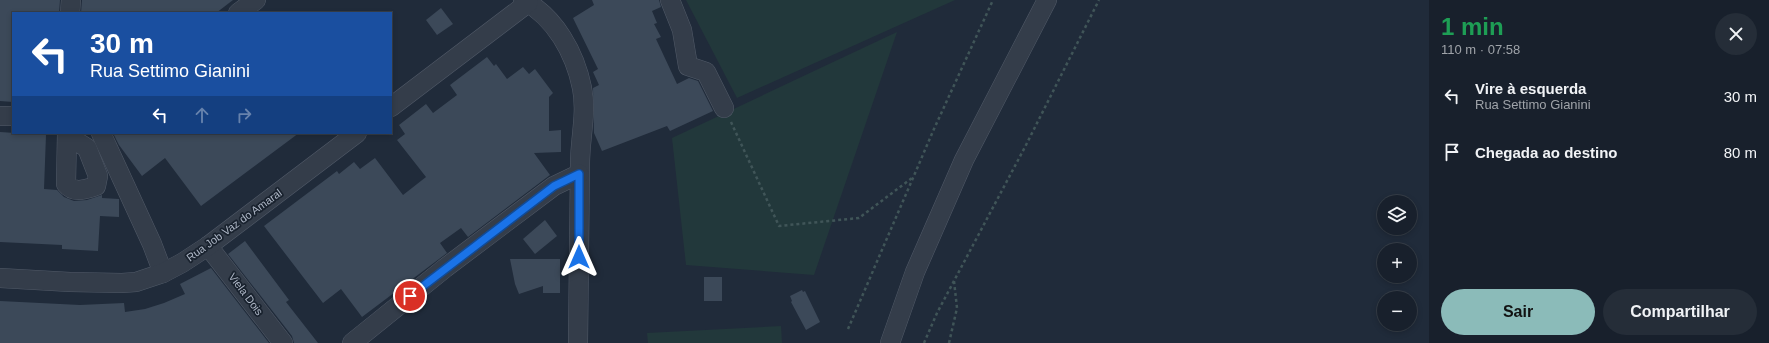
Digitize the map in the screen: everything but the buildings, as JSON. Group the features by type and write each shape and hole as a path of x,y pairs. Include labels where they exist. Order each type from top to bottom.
{"street":[{"path":"70,12 71,0"},
{"path":"239,12 256,0"},
{"path":"670,0 682,30 688,66 706,72 724,108"},
{"path":"890,343 916,272 964,160 1047,0"},
{"path":"392,106 525,2 540,11 550,20 558,32 576,69 582,88 584,113 579,174 578,343"},
{"path":"0,116 12,116"},
{"path":"101,134 152,244 163,273"},
{"name":"Rua Job Vaz do Amaral","path":"0,278 122,283 136,282 163,273 182,263 208,246 356,134"},
{"path":"352,343 445,268 554,186 579,174"},
{"name":"Viela Dois","path":"208,246 283,343"}],"path":[{"path":"848,329 914,177 994,0"},
{"path":"924,343 937,313 1025,147 1099,0"},
{"path":"724,108 750,160 779,226 859,218 914,177"},
{"path":"949,343 957,308 954,280"}],"green space":[{"path":"686,0 955,0 737,98"},
{"path":"897,32 814,275 686,265 672,138"},
{"path":"781,326 782,343 648,343 647,333"}],"route":[{"path":"410,296 554,186 579,174 579,257"}]}
